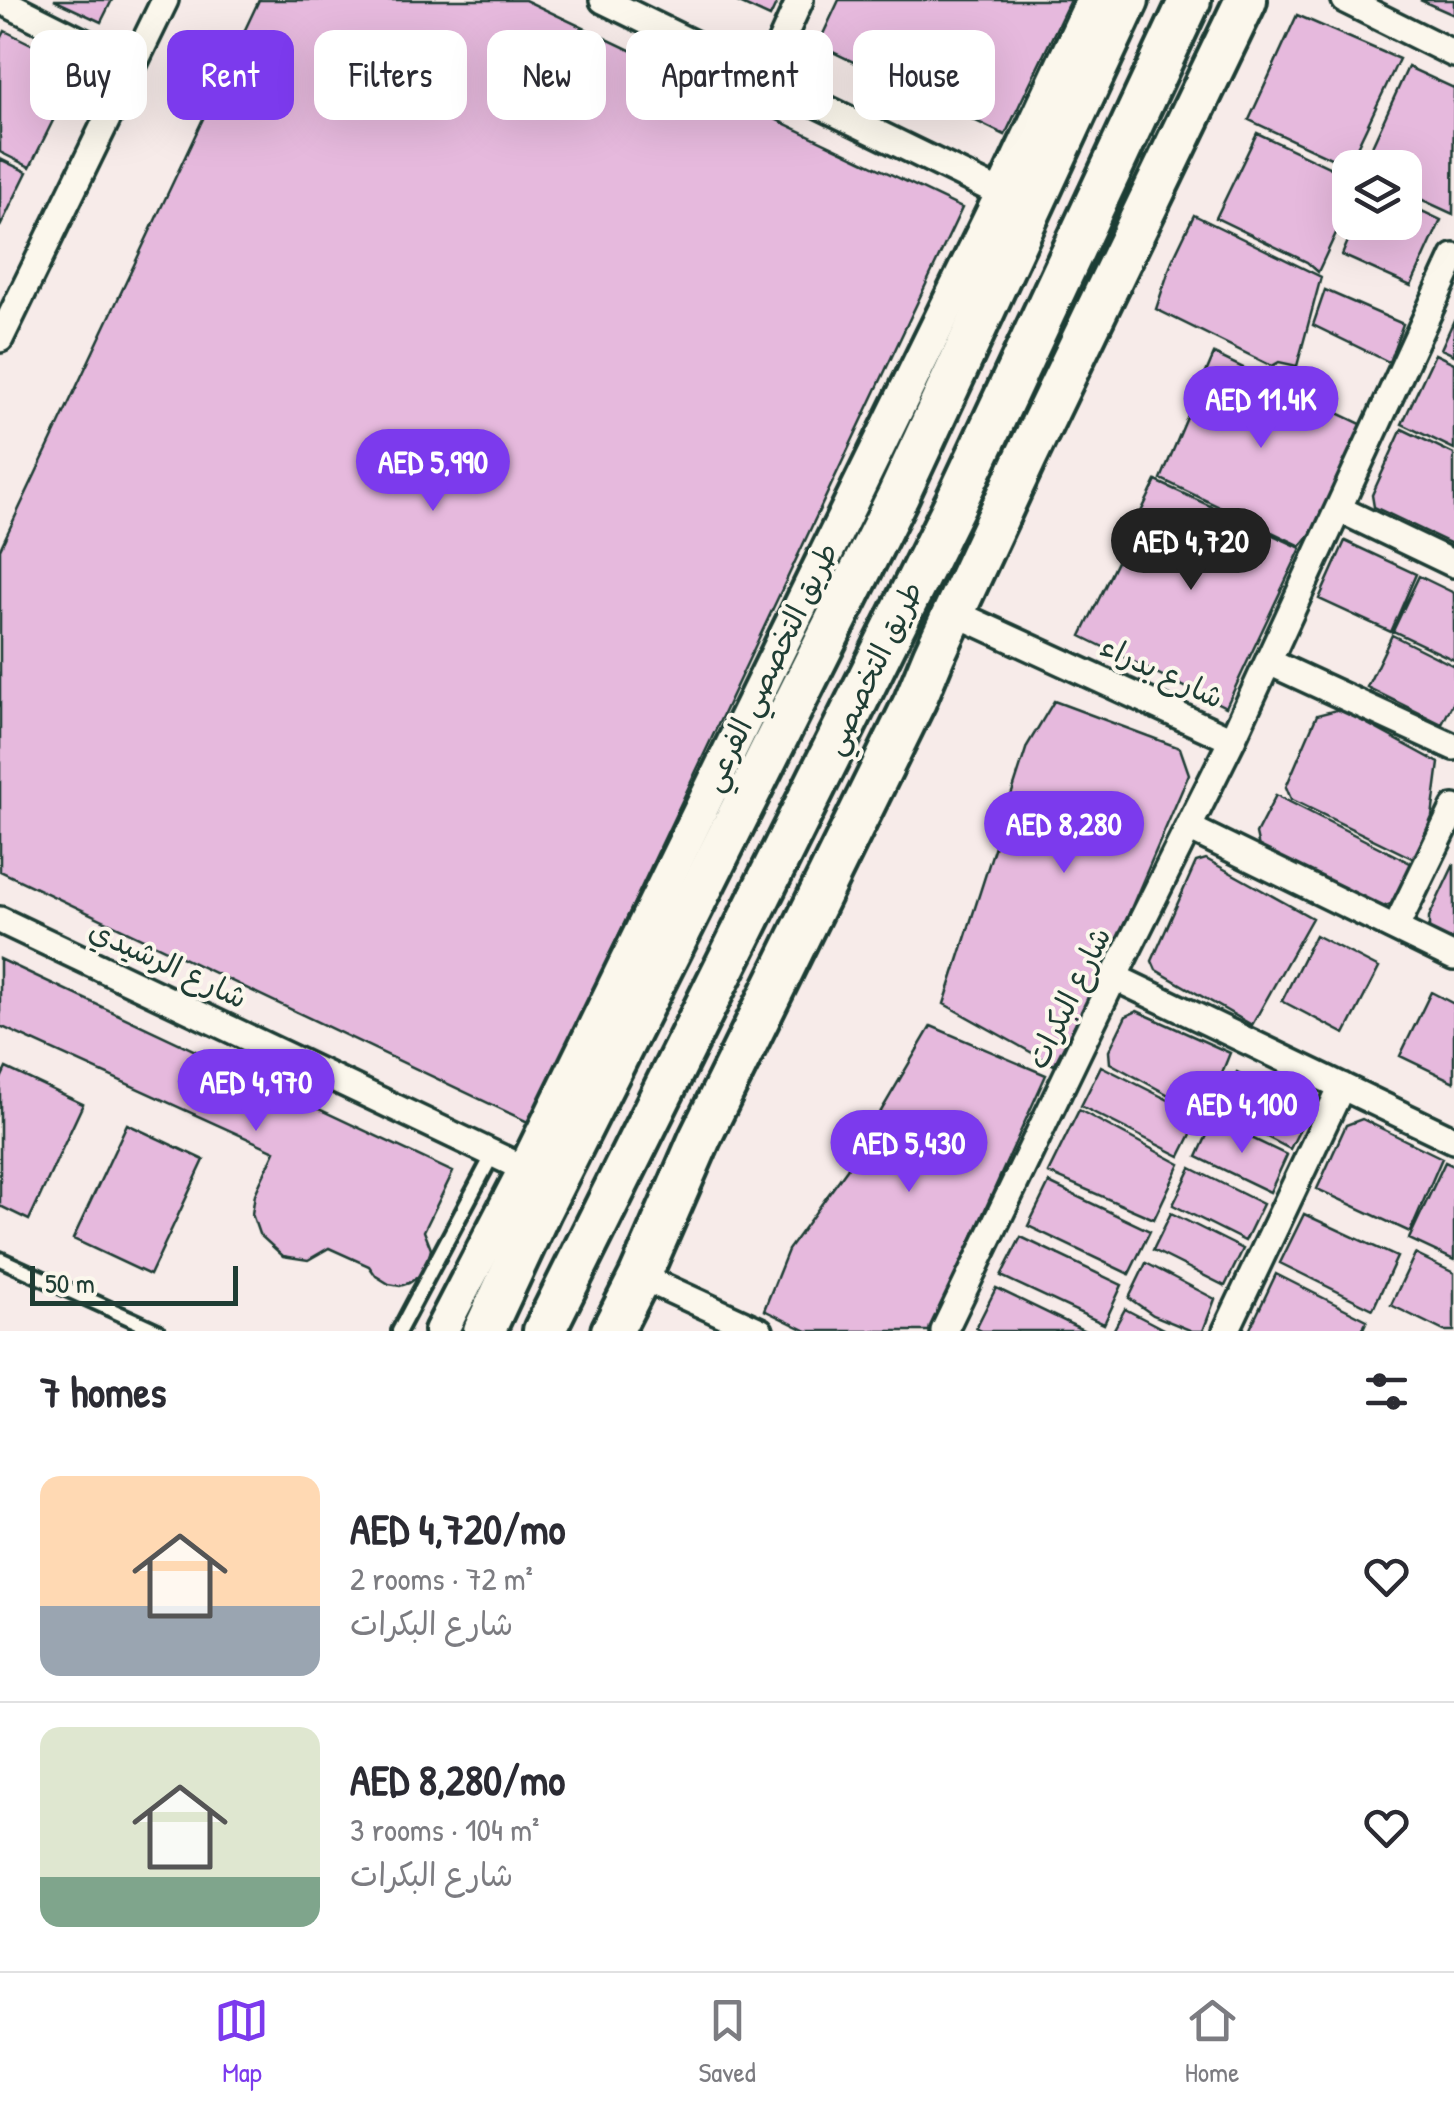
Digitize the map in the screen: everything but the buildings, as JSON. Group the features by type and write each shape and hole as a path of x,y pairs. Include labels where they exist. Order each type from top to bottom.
{"main road":[{"name":"طريق التخصصي","path":"484,1331 540,1211 898,496 1128,0"},
{"name":"طريق التخصصي","path":"544,1331 956,502 1190,0"},
{"path":"612,1331 700,1138 915,701 1064,378 1246,0"}],"street":[{"path":"0,0 60,30"},
{"path":"147,35 165,0"},
{"path":"603,0 664,30"},
{"path":"786,30 800,0"},
{"name":"طريق التخصصي الفرعي","path":"441,1331 1002,194 1093,0"},
{"path":"1344,0 1454,54"},
{"path":"833,112 1002,194"},
{"path":"3,326 104,120"},
{"name":"شارع البكرات","path":"944,1331 1232,740 1454,258"},
{"path":"1339,509 1454,564"},
{"name":"شارع بدراء","path":"956,613 1232,740"},
{"path":"1269,662 1454,746"},
{"path":"1396,927 1454,808"},
{"path":"1189,828 1454,957"},
{"name":"شارع الرشيدي","path":"0,920 524,1169"},
{"path":"1114,977 1454,1140"},
{"path":"1226,1331 1342,1086"},
{"path":"640,1276 760,1331"}],"lane":[{"path":"399,1331 493,1154"},
{"path":"0,1259 158,1331"}]}
